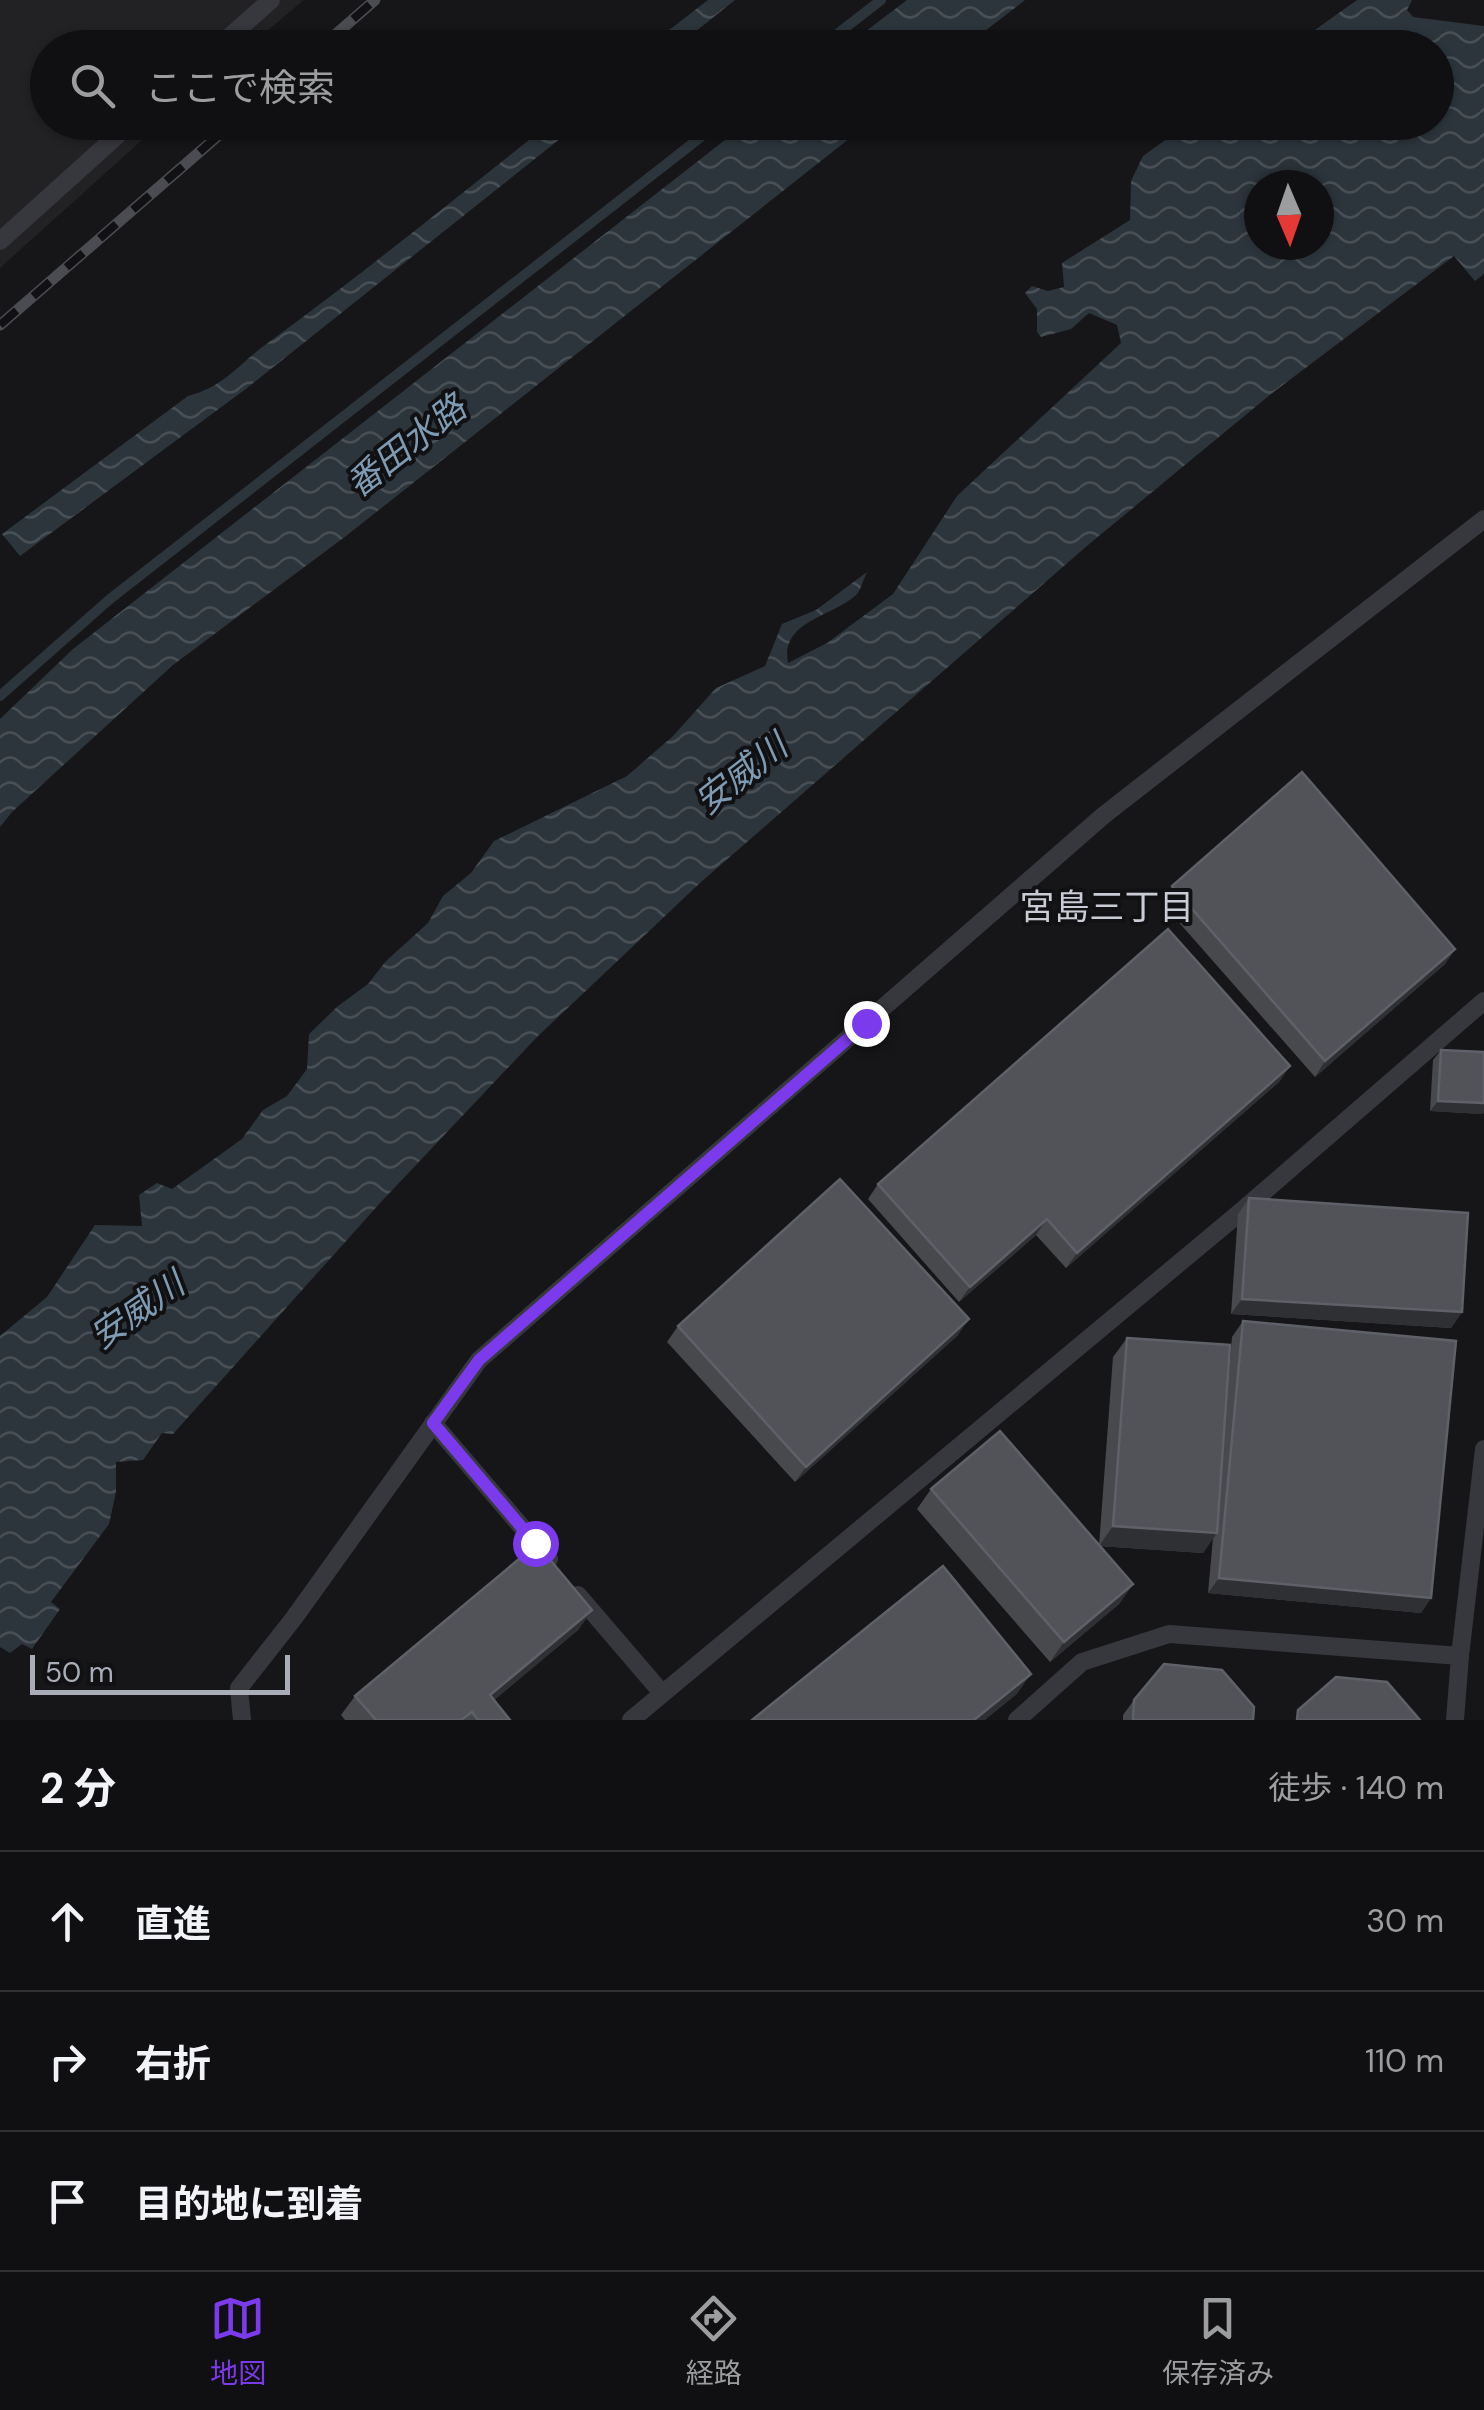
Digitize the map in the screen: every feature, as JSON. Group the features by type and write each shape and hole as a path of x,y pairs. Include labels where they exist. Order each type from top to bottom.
{"lane":[{"path":"237,30 271,0"},
{"path":"0,240 112,140"},
{"path":"242,1720 239,1688 294,1618 479,1360 1104,815 1484,519"},
{"path":"630,1720 1238,1214 1484,1001"},
{"path":"433,1423 662,1693"},
{"path":"1454,1720 1460,1656 1475,1613 1484,1449"},
{"path":"1017,1720 1082,1662 1169,1634 1460,1656"}],"shaded area":[{"path":"0,0 304,0 268,30 30,30 30,140 142,140 0,268"}],"water":[{"path":"708,0 735,0 697,30 669,30"},
{"path":"907,0 1025,0 986,30 867,30"},
{"name":"安威川","path":"1357,0 1412,0 1407,10 1413,17 1484,26 1484,274 1475,281 1454,256 1271,394 1088,545 701,882 537,1037 381,1202 173,1434 162,1433 143,1460 116,1462 116,1492 109,1524 51,1602 60,1609 32,1649 22,1644 10,1653 0,1647 0,1336 47,1297 95,1225 142,1226 139,1195 157,1183 172,1189 242,1139 263,1110 287,1096 307,1069 309,1034 368,984 386,961 428,923 443,896 471,873 494,841 627,776 673,736 716,688 765,666 782,624 816,610 867,572 857,594 800,628 792,637 788,663 827,643 893,594 957,496 1121,343 1117,325 1089,313 1071,329 1041,337 1037,332 1037,309 1025,293 1032,286 1048,291 1064,287 1062,263 1130,220 1131,181 1143,156 1165,140 1454,140 1454,30 1315,30"},
{"path":"529,140 559,140 247,388 20,556 2,534 188,396 222,380"},
{"name":"番田水路","path":"725,140 847,140 346,536 173,665 0,827 0,719 73,649"}],"building":[{"path":"1302,772 1455,949 1325,1061 1172,886"},
{"path":"1168,929 1290,1066 1077,1253 1047,1219 970,1287 878,1184"},
{"path":"1441,1050 1484,1052 1484,1103 1438,1101"},
{"path":"840,1179 969,1319 806,1467 678,1326"},
{"path":"1249,1198 1468,1213 1462,1312 1242,1299"},
{"path":"1243,1321 1456,1341 1431,1598 1219,1578"},
{"path":"1127,1338 1230,1345 1217,1533 1113,1526"},
{"path":"1000,1431 1133,1584 1064,1642 931,1489"},
{"path":"537,1544 592,1610 490,1695 510,1720 478,1720 472,1712 461,1720 376,1720 355,1696"},
{"path":"943,1566 1031,1674 974,1720 752,1720"},
{"path":"1164,1664 1222,1670 1254,1707 1253,1720 1133,1720 1134,1700"},
{"path":"1336,1677 1387,1682 1420,1720 1297,1720 1298,1710"}],"waterway":[{"path":"842,30 881,0"},
{"path":"0,696 110,599 697,140"}],"railway":[{"path":"341,30 375,0"},
{"path":"0,325 213,140"}],"district":[{"name":"宮島三丁目","path":"1107,907"}],"route":[{"path":"535,1543 433,1423 479,1360 866,1023"}]}
